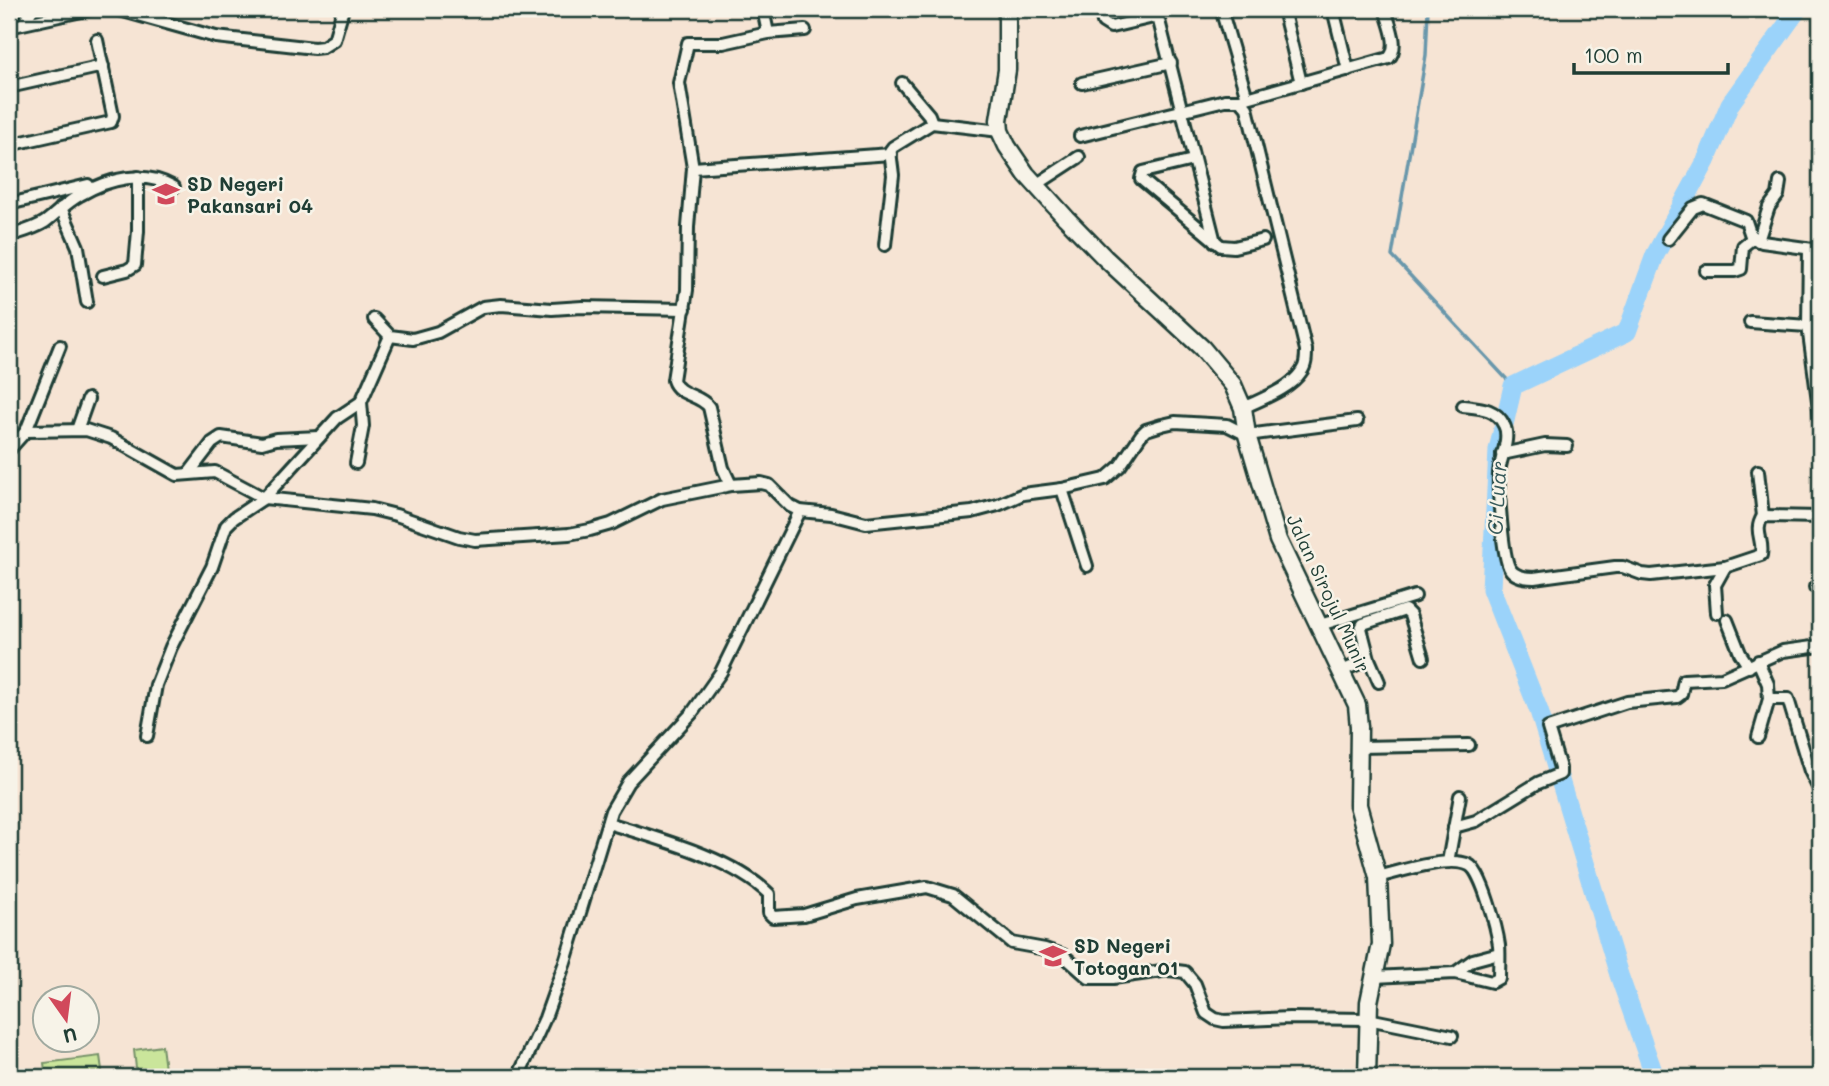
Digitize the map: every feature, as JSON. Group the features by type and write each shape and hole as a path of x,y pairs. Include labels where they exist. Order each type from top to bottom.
{"street":[{"path":"24,22 33,9"},
{"path":"9,27 91,9"},
{"path":"116,9 216,37 314,48 323,47 334,40 343,9"},
{"path":"763,9 768,33"},
{"path":"885,245 893,175 890,151 899,142 932,123 1000,131 1006,70 1007,9"},
{"path":"1100,9 1103,22 1111,27 1157,13 1215,242"},
{"path":"1221,9 1306,350 1306,362 1301,372 1288,384 1243,408"},
{"path":"1283,9 1301,83"},
{"path":"1333,9 1348,70"},
{"path":"1080,136 1225,100 1243,99 1388,58 1394,53 1394,44 1385,9"},
{"path":"731,485 723,468 709,407 705,402 678,389 673,380 685,309 693,168 679,83 686,46 690,42 733,42 768,33 805,30"},
{"path":"9,145 111,122 113,117 97,40"},
{"path":"1082,83 1171,63"},
{"path":"9,87 103,65"},
{"path":"902,83 927,112 932,123"},
{"name":"Jalan Sirojul Munir","path":"1000,131 1016,160 1036,185 1105,258 1202,348 1233,385 1243,408 1247,435 1276,534 1357,705 1358,805 1378,877 1381,944 1368,1019 1367,1077"},
{"path":"693,168 891,154"},
{"path":"1036,185 1079,157"},
{"path":"1193,160 1143,172 1142,179 1215,242 1227,247 1263,240"},
{"path":"9,236 38,226 80,195 137,174"},
{"path":"103,276 132,269 135,265 138,231 137,174"},
{"path":"9,204 137,174 174,187"},
{"path":"1706,271 1741,269 1743,246 1755,239 1778,195 1780,182"},
{"path":"1668,239 1693,208 1703,204 1746,221 1755,239"},
{"path":"61,208 78,247 87,302"},
{"path":"1185,216 1206,210"},
{"path":"1755,239 1814,250 1808,326 1820,416"},
{"path":"374,319 390,336 413,339 429,336 483,307 501,305 552,310 582,307 685,309"},
{"path":"1750,322 1808,326"},
{"path":"356,463 363,426 361,402 390,336"},
{"path":"9,450 26,430 60,346"},
{"path":"77,430 88,399"},
{"path":"147,736 156,685 171,648 212,567 226,526 264,498 337,418 361,402"},
{"path":"1463,406 1488,408 1504,424 1506,439 1499,473 1500,514 1508,565 1514,574 1525,578 1623,567 1651,575 1725,567 1761,555 1762,546 1757,528 1763,516 1758,471"},
{"path":"26,430 86,430 111,438 177,475 206,471 223,475 264,498 373,509 475,540 537,537 590,530 611,524 662,499 731,485 761,483 769,485 790,506 800,511 831,514 875,524 972,512 1023,494 1105,479 1120,467 1141,435 1154,427 1175,422 1227,425 1247,435 1357,421"},
{"path":"189,473 212,443 220,437 262,443 276,439 319,437"},
{"path":"1502,454 1545,445 1567,446"},
{"path":"1062,489 1087,566"},
{"path":"518,1077 545,1018 565,962 611,811 628,782 691,713 721,671 800,511"},
{"path":"1763,516 1820,517"},
{"path":"1725,567 1715,585 1722,616 1740,653 1754,664 1768,684 1769,699 1758,737"},
{"path":"1320,625 1415,596"},
{"path":"1378,682 1369,659 1361,628 1363,624 1405,610 1409,613 1423,658"},
{"path":"1454,827 1476,821 1538,783 1560,774 1548,728 1627,702 1677,697 1682,692 1683,680 1719,679 1783,652 1820,646"},
{"path":"1342,671 1369,659"},
{"path":"1769,699 1788,699 1820,791"},
{"path":"1359,747 1469,745"},
{"path":"1448,862 1460,796"},
{"path":"607,823 694,851 756,883 769,894 769,913 773,917 804,915 857,899 927,887 953,895 1012,943 1063,955 1090,978 1113,978 1169,970 1185,972 1195,984 1206,1013 1215,1019 1234,1022 1289,1018 1368,1019 1452,1036"},
{"path":"1374,977 1455,973 1495,982 1499,978 1499,953 1490,912 1475,871 1466,863 1448,862 1378,877"},
{"path":"1455,973 1473,960 1499,953"}],"green space":[{"path":"162,1046 166,1077 137,1077 134,1050"},
{"path":"100,1056 103,1077 46,1077 44,1063"}],"waterway":[{"path":"1428,9 1426,55 1392,256 1513,386"},
{"name":"Ci Luar","path":"1655,1077 1619,975 1539,711 1491,589 1498,450 1513,386 1627,332 1655,255 1706,161 1730,104 1798,9"}],"place":[{"name":"SD Negeri Pakansari 04","path":"166,194"},
{"name":"SD Negeri Totogan 01","path":"1053,956"}]}
